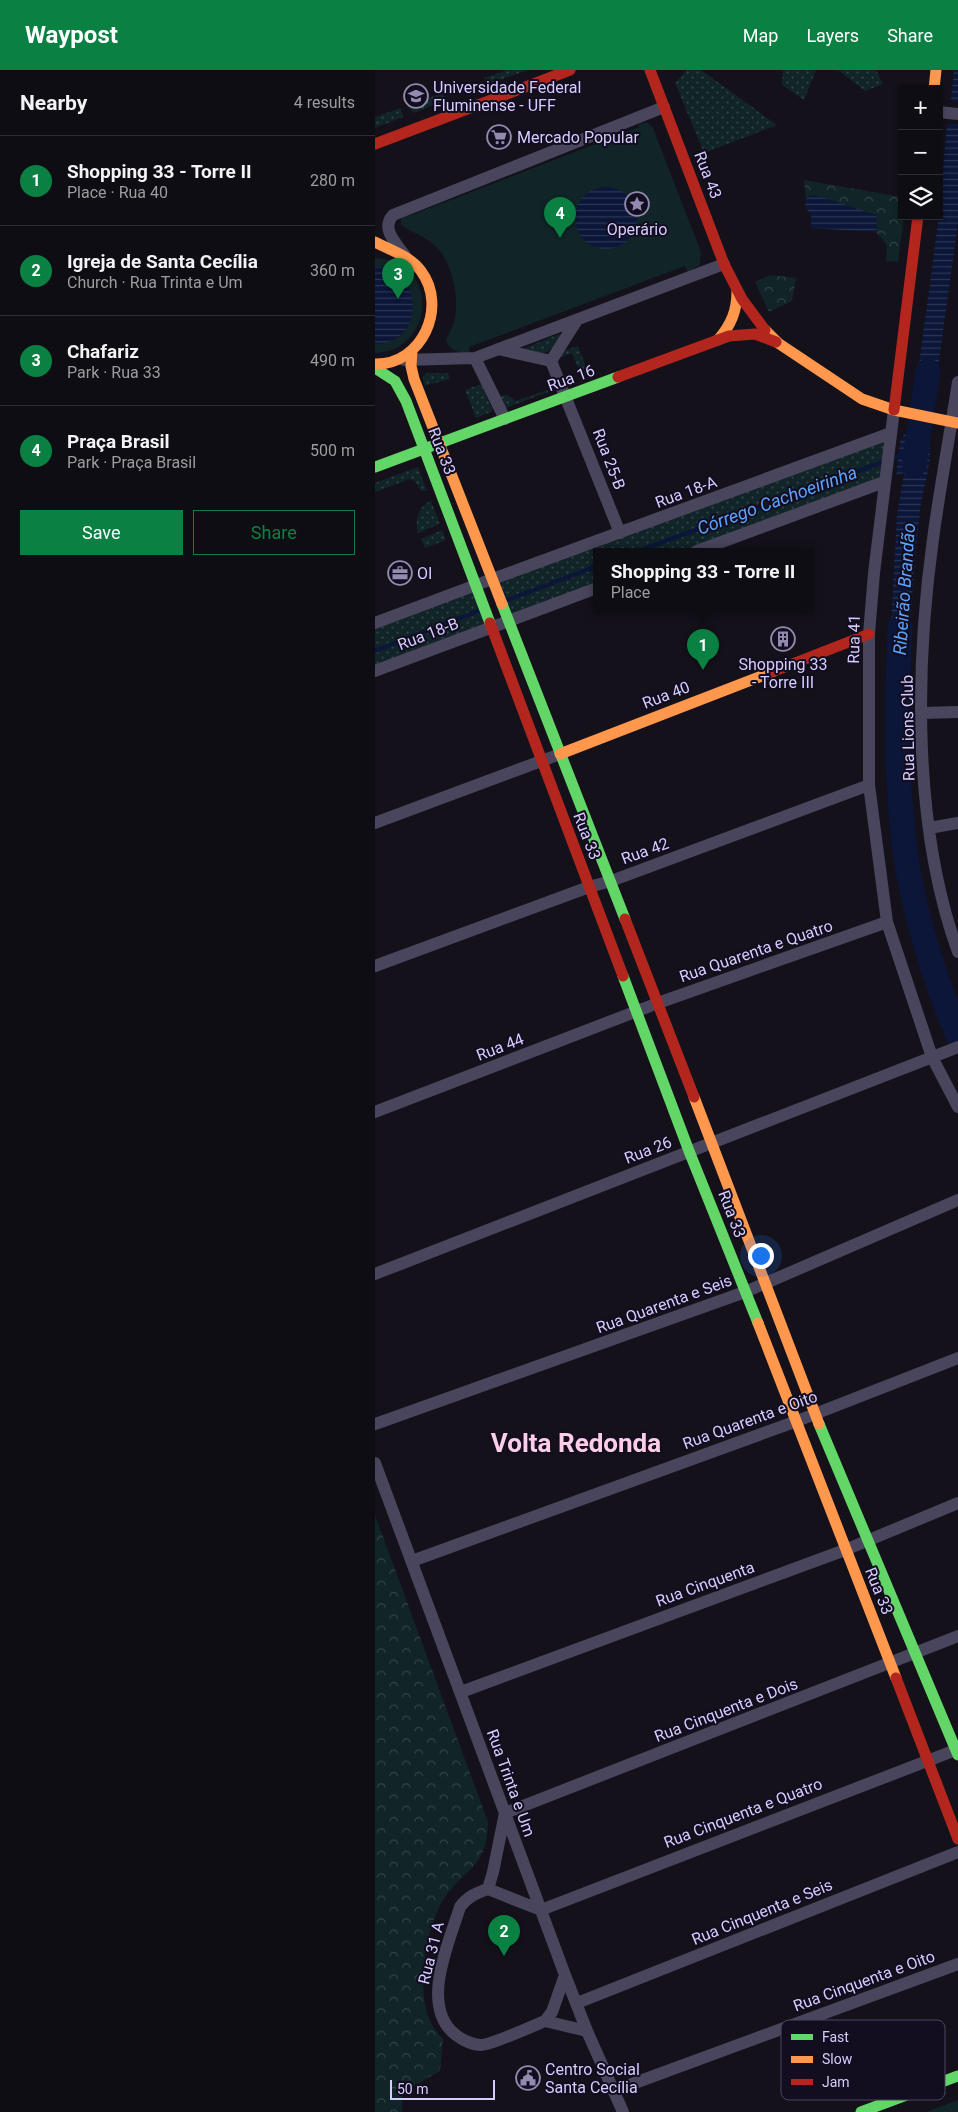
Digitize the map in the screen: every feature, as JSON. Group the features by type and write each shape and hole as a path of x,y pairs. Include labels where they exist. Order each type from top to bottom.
{"street":[{"path":"375,144 570,70"},
{"name":"Rua 43","path":"650,70 724,264 737,291 753,316 778,343 853,395 895,411 952,422"},
{"path":"934,85 936,70"},
{"path":"412,356 424,338 431,321 433,303 429,285 420,270 407,258 388,231 388,222 393,215 664,107"},
{"path":"943,112 958,114"},
{"name":"Rua 41","path":"918,220 885,480 869,634 869,785 887,922 932,1057 958,1108"},
{"path":"375,242 407,258"},
{"path":"375,250 390,251"},
{"path":"375,364 412,356 475,358 724,264"},
{"path":"717,340 729,327 735,315 737,291"},
{"path":"497,349 551,361 577,320"},
{"name":"Rua 16","path":"375,467 717,340 747,334 764,337 778,343"},
{"name":"Rua 33","path":"412,356 414,379 611,881 815,1414 957,1751"},
{"path":"475,358 505,419"},
{"name":"Rua 25-B","path":"551,361 620,533"},
{"name":"Rua 33","path":"375,368 390,377 399,387 424,448 689,1151 797,1421 845,1550 958,1839"},
{"name":"Rua Lions Club","path":"958,382 930,566 924,632 922,713 923,760 929,828 943,903 958,952"},
{"name":"Rua 18-A","path":"477,587 891,434"},
{"path":"705,548 885,480"},
{"path":"375,624 477,587"},
{"name":"Rua 18-B","path":"375,672 491,625 593,589"},
{"name":"Rua 40","path":"560,754 869,634"},
{"path":"922,713 958,712"},
{"path":"375,823 560,754"},
{"name":"Rua 42","path":"375,966 869,785"},
{"path":"929,828 958,823"},
{"name":"Rua Quarenta e Quatro","path":"637,1012 887,922"},
{"name":"Rua 44","path":"375,1112 637,1012"},
{"name":"Rua 26","path":"375,1274 958,1047"},
{"name":"Rua Quarenta e Seis","path":"375,1424 745,1292 958,1200"},
{"name":"Rua Quarenta e Oito","path":"412,1561 797,1421 958,1358"},
{"name":"Rua Trinta e Um","path":"375,1463 565,1975 587,2031 623,2112"},
{"name":"Rua Cinquenta","path":"461,1692 845,1550 958,1504"},
{"name":"Rua Cinquenta e Dois","path":"505,1813 958,1636"},
{"name":"Rua Cinquenta e Quatro","path":"541,1910 928,1759 957,1751"},
{"path":"505,1813 488,1889 541,1910"},
{"name":"Rua Cinquenta e Seis","path":"577,2003 958,1852"},
{"name":"Rua 31 A","path":"488,1889 465,1900 459,1907 437,1986 437,2001 443,2018 450,2031 461,2038 481,2045 545,2021"},
{"name":"Rua Cinquenta e Oito","path":"806,2020 958,1964"},
{"path":"565,1975 552,2012 545,2021 587,2031"},
{"name":"Rua Cinquenta e Oito","path":"613,2091 781,2029"},
{"path":"945,2081 958,2076"},
{"path":"861,2112 875,2110 899,2100"}],"green space":[{"path":"507,70 528,70 487,85 484,78"},
{"path":"687,70 701,70 777,125 704,153 675,83"},
{"path":"783,70 816,70 804,100 782,85"},
{"path":"838,70 876,70 883,84 865,91"},
{"path":"442,93 446,100 414,113 407,106"},
{"path":"401,108 403,117 375,128 375,117"},
{"path":"647,122 653,128 701,252 700,265 688,272 685,266 469,347 470,354 452,349 446,340 454,324 456,309 455,289 450,269 440,251 427,240 404,227 401,224 401,217 408,212 409,216 639,127 639,124"},
{"path":"804,180 898,196 898,220 903,220 898,262 886,261 887,245 876,232 877,215 809,196 806,199"},
{"path":"375,258 391,260 407,269 417,282 422,297 422,313 417,328 407,341 393,349 375,353"},
{"path":"770,275 796,278 792,301 769,312 755,282"},
{"path":"559,334 561,335 549,351 542,353 522,349"},
{"path":"578,346 589,375 582,378 572,353 559,358 563,351"},
{"path":"426,373 448,373 450,379 424,386 423,377"},
{"path":"481,384 493,411 476,418 465,390"},
{"path":"547,390 551,391 505,408 500,396 507,395 516,401"},
{"path":"891,433 884,482 705,548 593,548 593,589 508,621 492,579"},
{"path":"418,467 427,491 421,491 415,481 410,479 375,492 375,483"},
{"path":"431,501 440,524 418,533 418,514"},
{"path":"442,530 446,540 425,548 421,539"},
{"path":"476,585 492,627 375,671 375,623"},
{"path":"375,1515 488,1822 484,1849 473,1867 443,1900 430,1931 426,1951 423,1971 423,1992 426,2010 433,2026 443,2038 440,2071 402,2093 402,2112 375,2112"},
{"path":"958,2100 958,2112 926,2112"}],"water":[{"path":"954,70 958,70 958,102 951,101"},
{"path":"947,124 958,124 958,222 933,405 914,402 938,220 943,220 943,170"},
{"path":"606,187 623,192 628,196 632,201 637,218 632,235 628,240 623,244 606,249 589,244 584,240 580,235 575,218 580,201 584,196 589,192"},
{"path":"815,195 877,215 876,232 811,228 811,214 805,208 806,199 809,196"},
{"path":"375,267 391,270 403,279 410,291 413,306 411,320 404,332 392,341 375,344"},
{"path":"907,429 928,431 930,451 918,530 909,661 889,661 897,516 904,473 896,475 900,441"}],"pier":[{"path":"908,427 929,429 931,432 907,429 900,441 896,475 894,476 898,440"}],"waterway":[{"name":"Ribeirão Brandão","path":"914,465 928,371"},
{"name":"Córrego Cachoeirinha","path":"646,548 902,455"},
{"name":"Córrego Cachoeirinha","path":"505,601 593,568"},
{"name":"Córrego Cachoeirinha","path":"375,651 481,610"},
{"name":"Ribeirão Brandão","path":"900,627 898,767 905,850 919,921 941,991 958,1036"}],"traffic: fast":[{"path":"375,368 395,381 406,401 490,623"},
{"path":"375,467 618,377"},
{"path":"502,604 625,919"},
{"path":"623,976 689,1151 758,1323"},
{"path":"819,1424 958,1755"},
{"path":"945,2081 958,2076"},
{"path":"861,2112 893,2100"}],"traffic: slow":[{"path":"934,85 936,70"},
{"path":"375,242 406,257 421,271 429,285 432,301 431,317 426,331 417,345 406,355 392,362 375,364"},
{"path":"718,340 732,317 736,305 737,291"},
{"path":"765,330 778,343 862,399 894,410 958,423"},
{"path":"412,351 411,366 414,379 502,604"},
{"path":"560,754 772,672"},
{"path":"694,1097 819,1424"},
{"path":"758,1323 896,1678"}],"traffic: jam":[{"path":"375,144 570,70"},
{"path":"650,70 724,264 742,299 765,330"},
{"path":"894,410 918,220"},
{"path":"618,377 729,336 755,334 776,342"},
{"path":"490,623 623,976"},
{"path":"772,672 869,634"},
{"path":"625,919 694,1097"},
{"path":"896,1678 958,1839"}],"place":[{"name":"Universidade Federal Fluminense - UFF","path":"416,96"},
{"name":"Mercado Popular","path":"499,137"},
{"name":"Operário","path":"637,204"},
{"name":"Praça Brasil","path":"560,238"},
{"name":"Chafariz","path":"398,299"},
{"name":"OI","path":"400,573"},
{"name":"Shopping 33 - Torre III","path":"783,639"},
{"name":"Shopping 33 - Torre II","path":"703,670"},
{"name":"Igreja de Santa Cecília","path":"504,1956"},
{"name":"Centro Social Santa Cecília","path":"528,2078"}],"district":[{"name":"Volta Redonda","path":"576,1443"}]}
